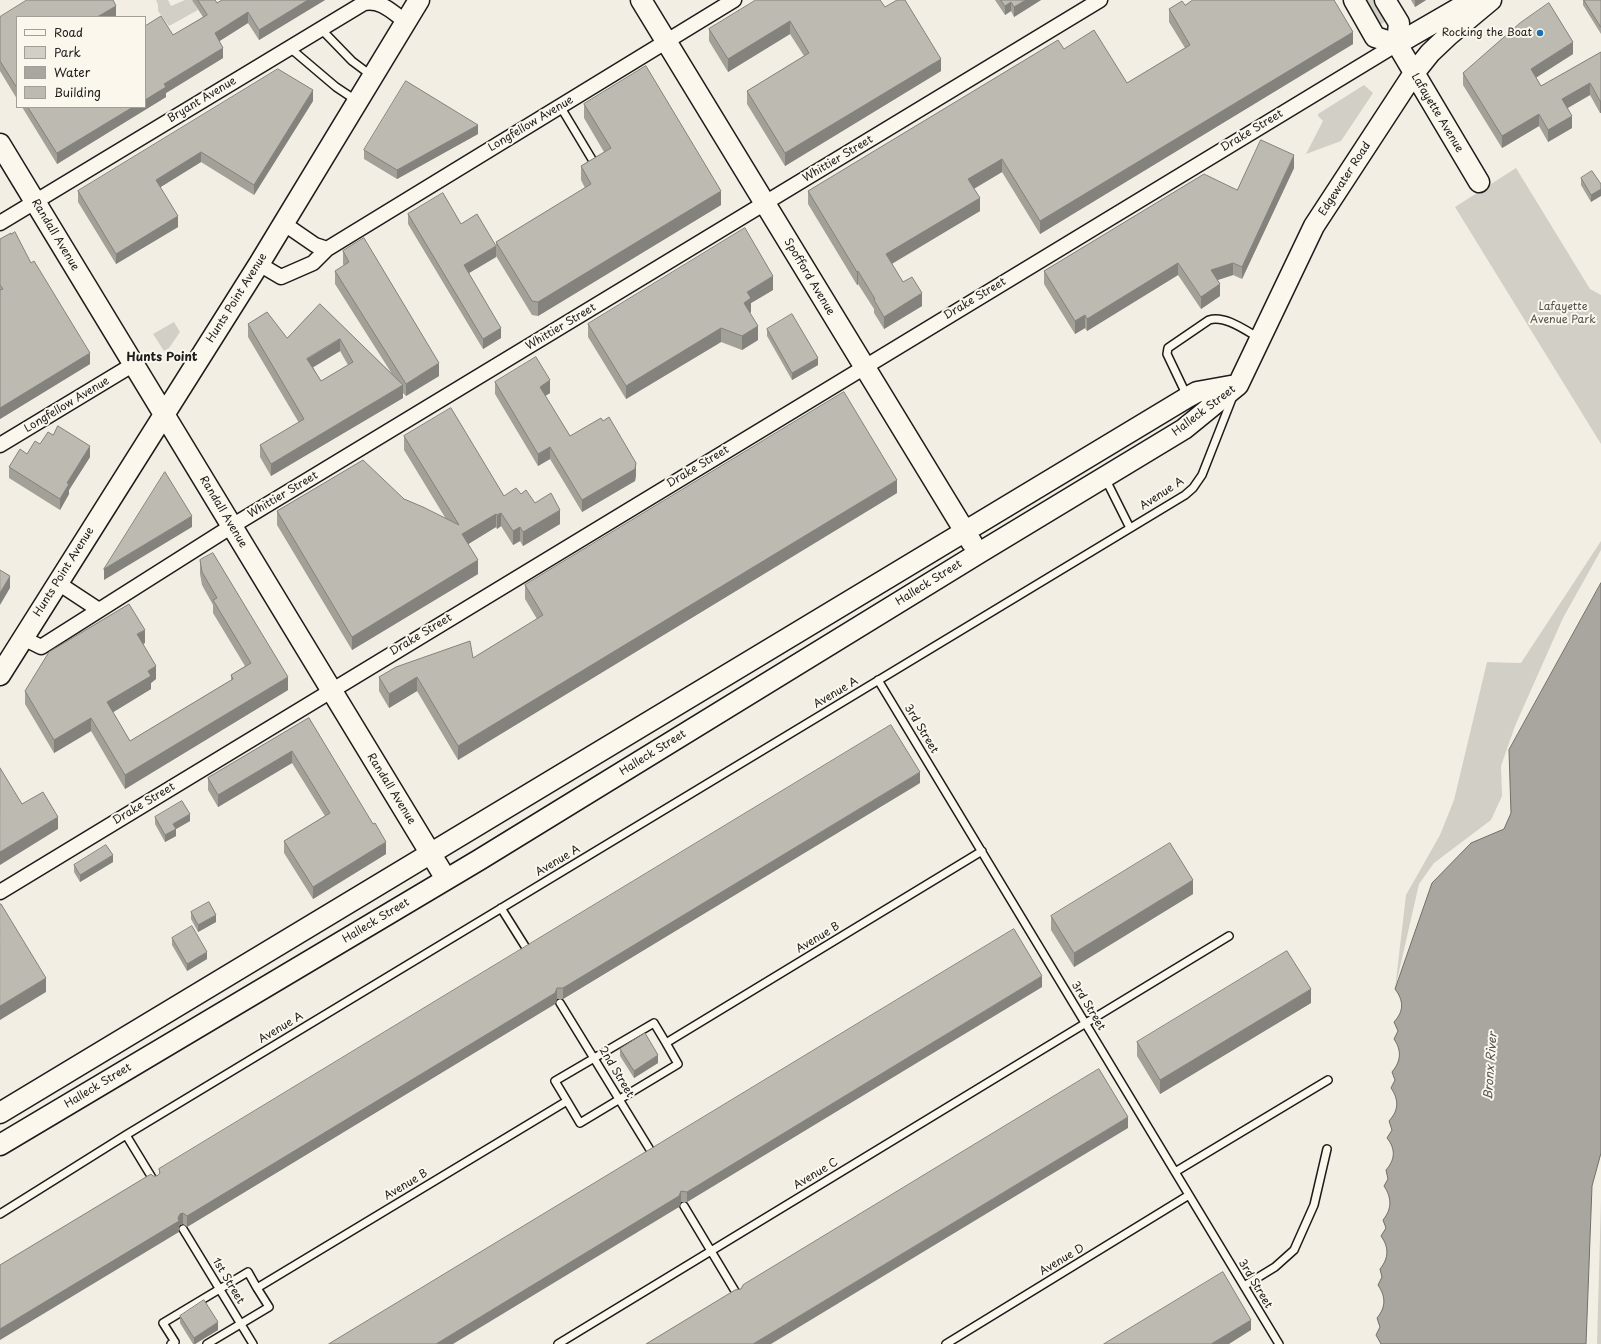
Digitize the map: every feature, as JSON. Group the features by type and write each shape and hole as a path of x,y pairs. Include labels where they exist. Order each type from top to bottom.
{"main road":[{"name":"Hunts Point Avenue","path":"1,673 259,264 419,0"},
{"name":"Spofford Avenue","path":"641,0 979,553"},
{"path":"1354,0 1375,37 1397,44 1466,4 1476,0"},
{"path":"1385,0 1399,23 1397,44"},
{"name":"Edgewater Road","path":"1238,385 1314,226 1414,73 1434,48 1491,0"},
{"name":"Lafayette Avenue","path":"1397,44 1479,182"},
{"name":"Randall Avenue","path":"0,144 446,879"},
{"name":"Halleck Street","path":"0,1113 1188,397 1197,392 1238,385"},
{"name":"Halleck Street","path":"3,1137 446,879 1184,429 1238,385"}],"street":[{"name":"Longfellow Avenue","path":"259,264 281,277 313,262 327,249 734,0"},
{"name":"Whittier Street","path":"23,638 41,647 232,526 1100,0"},
{"name":"Bryant Avenue","path":"0,223 364,3 379,3 406,22"},
{"name":"Drake Street","path":"0,892 1397,44"},
{"path":"284,223 316,246 327,249"},
{"name":"Longfellow Avenue","path":"0,445 134,364"},
{"path":"58,583 99,610"}],"lane":[{"path":"321,29 352,61 373,76"},
{"path":"290,48 336,87 357,102"},
{"path":"560,106 596,166"},
{"path":"1188,397 1167,354 1168,348 1214,318 1230,323 1260,338"},
{"name":"Avenue A","path":"0,1214 126,1135 1185,495 1193,488 1202,475 1238,385"},
{"path":"1104,477 1130,528"},
{"name":"3rd Street","path":"878,680 1279,1344"},
{"name":"Avenue B","path":"666,1043 982,851"},
{"path":"501,908 528,951"},
{"name":"Avenue C","path":"558,1344 1229,936"},
{"name":"2nd Street","path":"560,1003 652,1153"},
{"path":"654,1023 678,1064 580,1123 555,1081 594,1058 654,1023"},
{"path":"1175,1172 1328,1080"},
{"name":"Avenue B","path":"257,1288 567,1101"},
{"path":"126,1135 155,1182"},
{"path":"1244,1286 1275,1267 1294,1250 1314,1204 1327,1149"},
{"name":"Avenue D","path":"946,1344 1189,1195"},
{"path":"684,1206 738,1296"},
{"name":"1st Street","path":"183,1229 254,1344"},
{"path":"174,1343 163,1323 248,1272 269,1307 208,1344"}],"green space":[{"path":"156,0 168,0 171,6 185,0 193,0 198,10 169,26 158,11"},
{"path":"1365,0 1377,0 1389,19 1380,25"},
{"path":"1364,85 1373,93 1341,141 1306,154 1323,121 1318,114"},
{"name":"Lafayette Avenue Park","path":"1516,168 1590,289 1601,295 1601,444 1455,207"},
{"path":"174,322 180,332 169,348 164,351 153,334"},
{"path":"1601,541 1601,550 1563,618 1515,726 1501,766 1502,796 1491,820 1434,863 1419,884 1395,989 1406,895 1440,835 1454,800 1487,662 1521,663"},
{"path":"1601,1199 1601,1344 1597,1344"}],"water":[{"name":"Bronx River","path":"1601,583 1601,1153 1592,1186 1586,1344 1381,1344 1376,1335 1380,1327 1377,1318 1382,1310 1384,1298 1378,1285 1382,1277 1380,1269 1385,1261 1387,1248 1381,1236 1386,1228 1383,1220 1388,1212 1390,1203 1387,1190 1384,1186 1388,1179 1386,1170 1393,1158 1392,1146 1387,1138 1392,1130 1389,1121 1395,1113 1397,1105 1394,1092 1391,1088 1395,1080 1392,1072 1399,1060 1397,1043 1394,1039 1398,1031 1394,1022 1400,1014 1402,1006 1398,993 1395,989 1432,883 1471,843 1504,829 1511,813 1509,750"}],"building":[{"path":"27,0 113,0 116,6 99,16 16,16 16,86 0,61 0,17"},
{"path":"198,0 215,0 217,3 222,0 308,0 259,30 248,12 215,33 223,48 164,84 166,87 146,99 146,25 161,16 173,35 207,15"},
{"path":"756,0 880,0 885,7 897,0 905,0 941,59 785,153 747,91 809,53 790,21 728,59 709,29"},
{"path":"1001,0 1026,0 1014,7 1011,2 1005,6"},
{"path":"1193,0 1334,0 1353,32 1040,221 1002,159 968,179 980,198 886,254 903,282 912,277 922,293 884,317 874,300 875,299 808,191 1058,40 1064,49 1094,30 1127,83 1190,45 1169,9 1182,1 1185,5"},
{"path":"1584,0 1601,0 1601,27"},
{"path":"1549,3 1573,42 1531,69 1541,86 1601,52 1601,101 1590,83 1562,99 1572,116 1548,130 1539,114 1502,136 1463,73 1520,23"},
{"path":"646,66 721,191 538,302 532,301 496,242 591,184 581,166 611,148 584,104"},
{"path":"278,69 313,90 254,185 201,152 156,180 178,216 116,254 78,191"},
{"path":"406,81 478,125 397,170 364,150"},
{"path":"29,108 131,108 57,153"},
{"path":"1261,140 1294,155 1242,267 1233,263 1211,270 1220,284 1201,297 1178,263 1087,319 1085,315 1075,321 1044,271 1204,174 1237,190"},
{"path":"1592,171 1601,184 1601,189 1591,195 1581,178"},
{"path":"443,193 461,224 477,214 496,246 464,265 501,328 483,339 408,214"},
{"path":"745,228 773,276 747,292 751,298 744,303 758,326 742,336 721,328 626,386 588,324"},
{"path":"15,232 31,263 34,261 90,353 0,408 0,290 3,289 0,285 0,239"},
{"path":"364,238 439,363 406,384 335,271 349,262 343,251"},
{"path":"320,304 403,385 271,464 260,445 304,419 248,324 267,312 287,338","holes":["340,339 353,362 321,381 307,359"]},
{"path":"792,314 818,358 792,373 767,329"},
{"path":"536,357 550,380 540,387 570,436 601,418 603,421 609,417 636,463 635,469 582,500 550,447 538,454 495,382"},
{"path":"844,392 897,480 458,746 417,677 389,694 379,677 396,667 470,641 473,658 543,615 525,585"},
{"path":"451,408 504,496 516,488 521,494 526,490 535,503 551,493 560,510 523,532 520,527 513,531 501,513 496,514 462,534 478,560 352,637 277,511 363,460 404,499 459,525 404,436"},
{"path":"58,426 90,446 67,483 69,484 60,499 9,467 20,449 27,454 35,441 40,444 48,432 53,435"},
{"path":"165,472 192,516 104,569"},
{"path":"213,553 288,677 125,775 91,718 54,740 25,691 49,652 129,604 145,630 137,634 156,666 148,671 151,676 107,702 130,741 233,679 231,675 251,663 213,600 217,598 202,572 200,560"},
{"path":"0,570 10,576 0,593"},
{"path":"309,718 373,824 375,823 386,842 313,887 284,841 330,813 292,751 218,795 208,778"},
{"path":"891,725 920,772 563,988 557,988 555,993 187,1216 183,1213 180,1214 178,1218 179,1221 0,1329 0,1265 151,1174 153,1176 157,1176 160,1173 159,1169"},
{"path":"0,768 22,804 43,792 58,817 0,852"},
{"path":"182,801 190,814 173,824 176,829 165,835 155,817"},
{"path":"1170,843 1193,880 1074,953 1051,916"},
{"path":"106,845 113,855 80,875 74,865"},
{"path":"209,902 216,915 198,925 191,912"},
{"path":"0,904 46,978 0,1006"},
{"path":"192,926 207,952 187,964 172,938"},
{"path":"1014,929 1042,976 687,1192 681,1191 679,1196 436,1344 329,1344"},
{"path":"1287,951 1311,989 1160,1080 1137,1042"},
{"path":"645,1033 658,1055 634,1071 620,1049"},
{"path":"1099,1069 1128,1117 753,1344 646,1344 735,1290 741,1289 743,1285"},
{"path":"1223,1272 1251,1320 1211,1344 1104,1344"},
{"path":"204,1300 218,1322 194,1338 180,1316"}],"place":[{"name":"Rocking the Boat","path":"1540,33"}],"district":[{"name":"Hunts Point","path":"162,358"}]}
